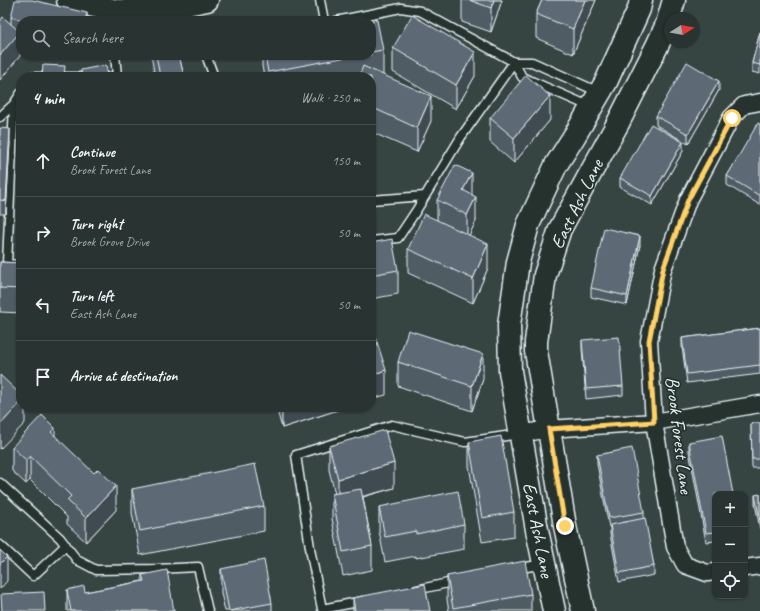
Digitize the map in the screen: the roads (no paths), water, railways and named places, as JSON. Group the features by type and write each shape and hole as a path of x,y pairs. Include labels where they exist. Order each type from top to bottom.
{"street":[{"path":"68,0 117,16 207,0"},
{"name":"East Ash Lane","path":"554,611 520,434 509,366 509,325 518,262 528,225 556,165 596,99 618,56 641,0"},
{"name":"East Ash Lane","path":"583,611 565,526 536,342 545,275 560,229 623,114 667,24 674,0"},
{"path":"596,99 623,114"},
{"name":"Brook Forest Lane","path":"712,572 707,573 685,565 675,547 654,422 649,341 663,269 688,200 732,118 744,105 760,102"},
{"path":"520,434 549,429 654,422 760,404"},
{"path":"748,568 760,566"}],"lane":[{"path":"320,0 323,16"},
{"path":"361,16 401,8 420,11 514,62 532,62 592,89 596,99 584,104 522,77 514,62"},
{"path":"115,60 117,72"},
{"path":"208,60 212,72"},
{"path":"376,241 398,238 460,138 514,62"},
{"path":"0,117 16,101"},
{"path":"14,104 3,263 16,264"},
{"path":"376,200 425,196"},
{"path":"368,600 322,609 311,554 296,455 392,425 465,442 520,434"},
{"path":"0,483 60,538 77,560 96,570 198,567 208,611"},
{"path":"0,545 33,576 66,545"},
{"path":"506,572 544,564"},
{"path":"406,592 467,579"}]}
